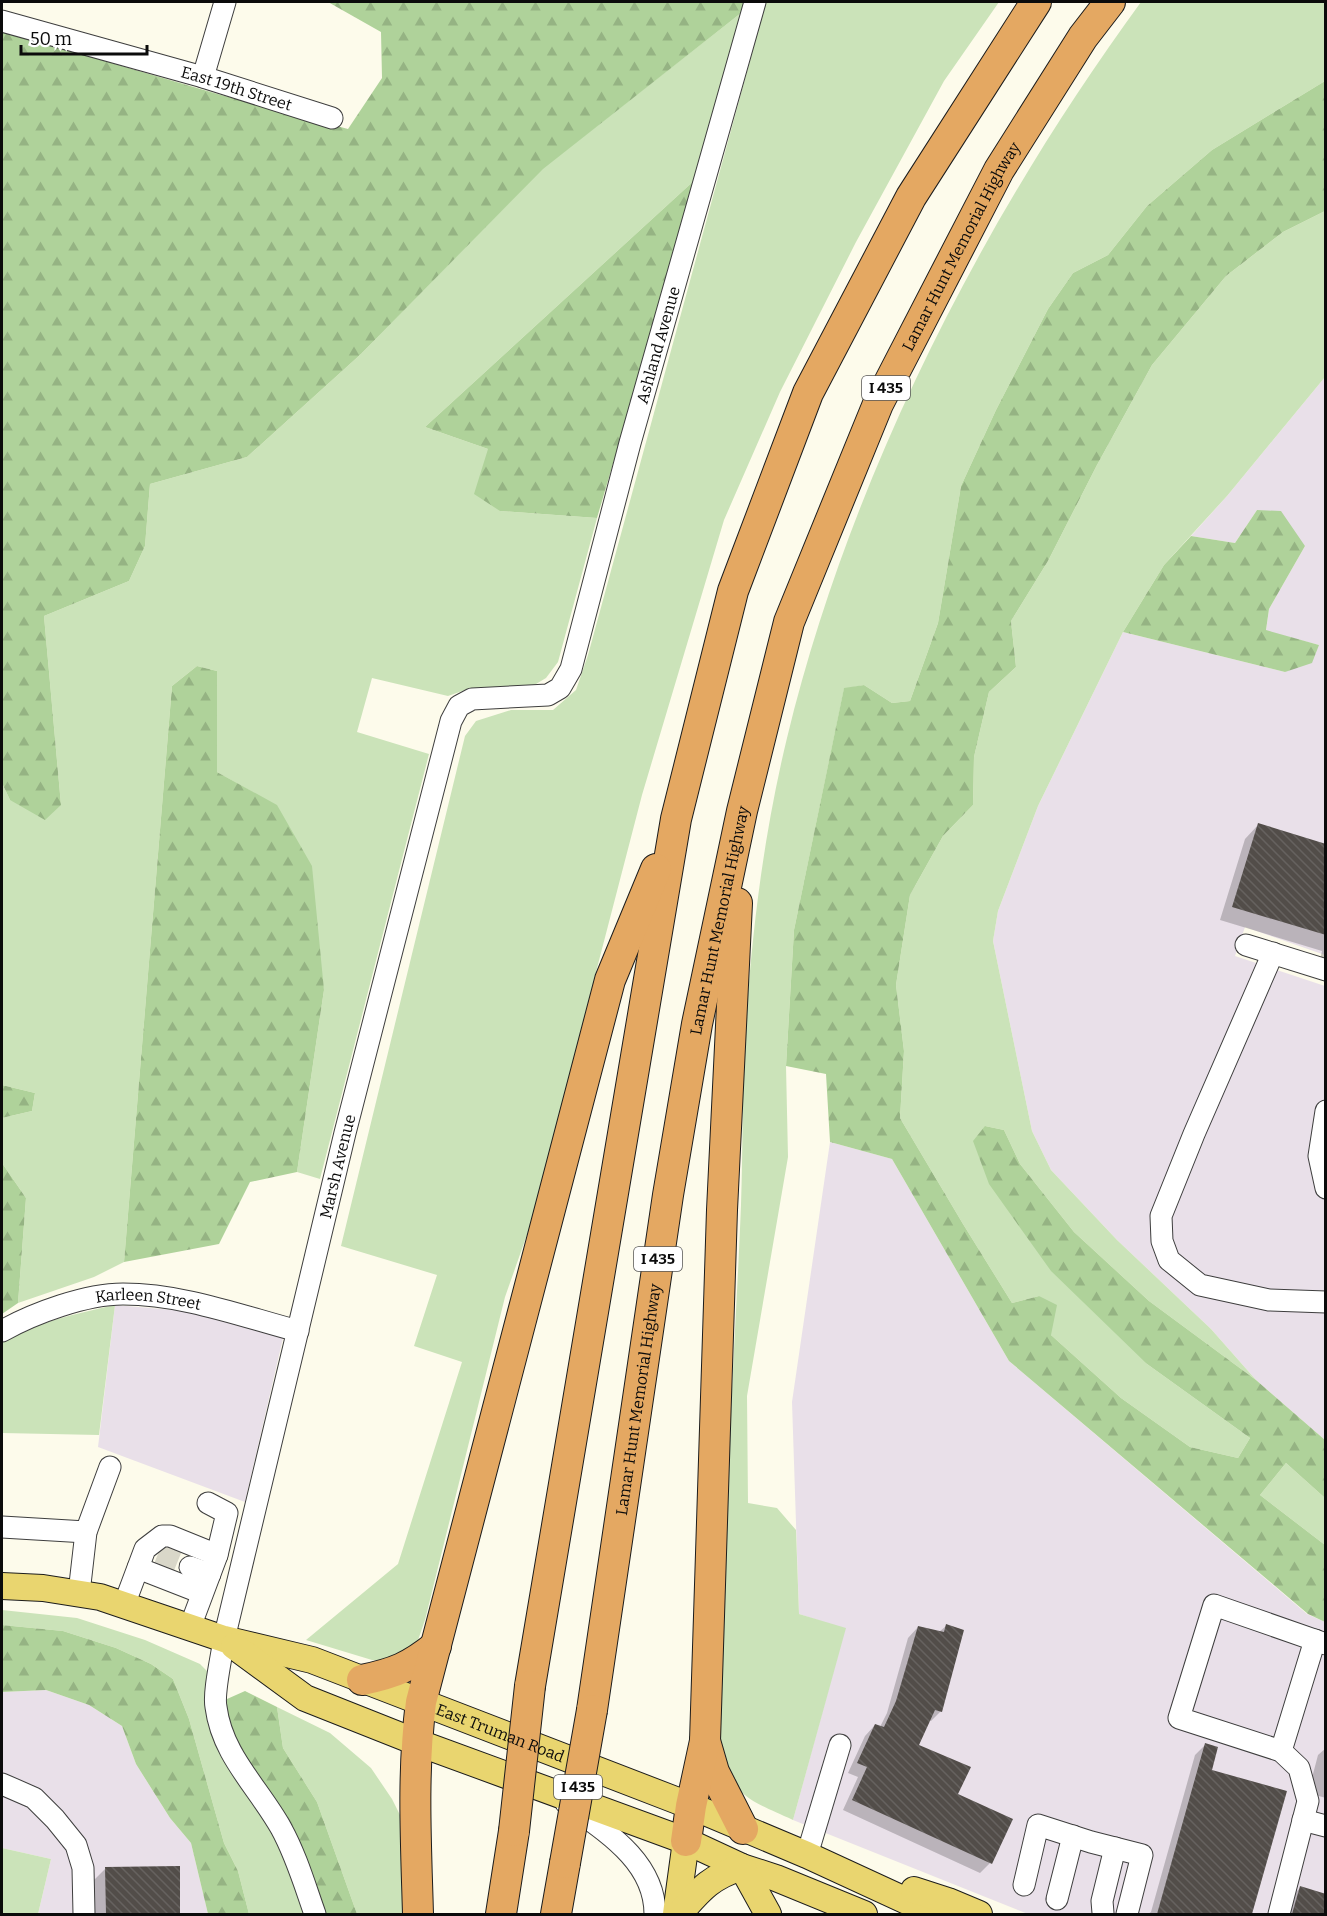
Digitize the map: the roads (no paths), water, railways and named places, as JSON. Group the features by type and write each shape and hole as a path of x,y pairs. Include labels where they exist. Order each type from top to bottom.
{"highway":[{"path":"501,1914 514,1831 530,1686 676,819 733,591 808,393 911,197 1036,2"},
{"name":"Lamar Hunt Memorial Highway","path":"556,1914 592,1710 668,1195 697,1024 742,810 789,622 878,404 999,170 1083,37 1110,2"},
{"path":"686,1841 705,1742 722,1210 742,810"},
{"path":"418,1914 415,1810 416,1742 421,1702 610,980 676,819"},
{"path":"362,1680 390,1674 415,1663 436,1646"},
{"path":"705,1742 714,1772 743,1829"}],"main road":[{"name":"East Truman Road","path":"2,1586 43,1588 100,1597 224,1639 312,1660 691,1806 807,1855 934,1914"},
{"name":"East Truman Road","path":"224,1639 305,1698 416,1742 686,1841 742,1867 776,1878 864,1914"},
{"path":"678,1914 686,1841"},
{"path":"807,1855 948,1901 979,1914"},
{"path":"678,1914 703,1887 724,1873 742,1867 768,1914"}],"street":[{"path":"203,76 225,2"},
{"name":"Ashland Avenue","path":"467,702 472,699 548,695 561,688 571,669 630,443 755,2"},
{"name":"East 19th Street","path":"2,21 203,76 332,118"},
{"name":"Marsh Avenue","path":"315,1914 282,1831 258,1790 229,1751 221,1733 215,1705 224,1639 345,1133 451,721 459,706 467,702"},
{"path":"1246,945 1326,970"},
{"path":"1273,953 1161,1216 1162,1241 1169,1260 1200,1285 1269,1300 1326,1302"},
{"path":"1326,1111 1319,1156 1326,1188"},
{"name":"Karleen Street","path":"2,1331 75,1301 122,1294 177,1299 298,1331"},
{"path":"79,1593 86,1532 110,1467"},
{"path":"190,1627 206,1571 227,1513 208,1503"},
{"path":"2,1527 86,1532"},
{"path":"124,1605 147,1557 162,1536 170,1536 206,1571"},
{"path":"147,1557 239,1576"},
{"path":"1279,1914 1308,1801 1299,1768 1281,1751 1179,1718 1214,1605 1320,1642 1281,1751"},
{"path":"807,1855 840,1745"},
{"path":"2,1784 34,1798 76,1845 83,1868 84,1914"},
{"path":"549,1791 609,1833 632,1855 646,1878 655,1902 655,1914"},
{"path":"1303,1820 1326,1826"},
{"path":"1024,1885 1038,1825 1142,1855 1127,1914"},
{"path":"1057,1899 1073,1836"},
{"path":"1105,1914 1102,1901 1115,1848"}],"tunnel":[{"path":"158,1554 190,1567"}]}
